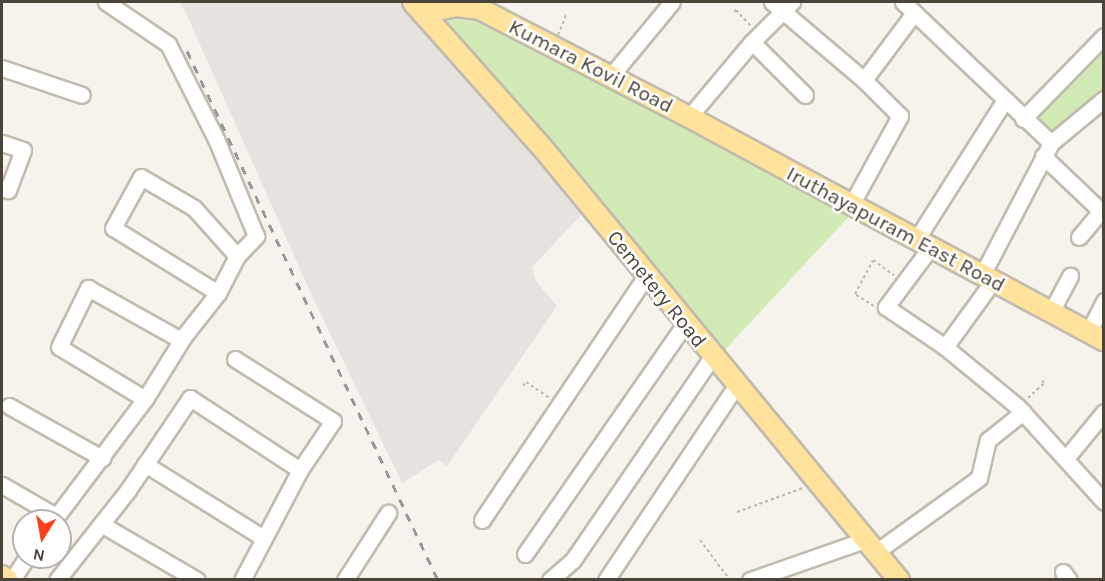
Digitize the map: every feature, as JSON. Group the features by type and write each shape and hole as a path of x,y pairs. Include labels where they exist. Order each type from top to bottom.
{"main road":[{"name":"Kumara Kovil Road","path":"418,7 456,6 480,9 689,117"},
{"name":"Cemetery Road","path":"418,7 541,146 712,357 899,579"},
{"name":"Iruthayapuram East Road","path":"689,117 1096,336"},
{"path":"2,576 10,579"}],"street":[{"path":"61,509 145,399 181,340 219,293 237,256 256,236 216,139 168,44 106,2"},
{"path":"609,77 663,4"},
{"path":"689,117 783,5 900,116 851,205"},
{"path":"864,80 909,7 1023,119 1102,212 1079,237"},
{"path":"1023,119 1104,36"},
{"path":"755,38 805,95"},
{"path":"2,68 82,95"},
{"path":"945,347 988,278 1047,150 1104,99"},
{"path":"1005,100 923,244 904,282 886,307 945,347 1021,409 1067,457 1104,502"},
{"path":"2,143 23,150 8,190 2,188"},
{"path":"219,293 112,228 141,177 194,208 237,256"},
{"path":"482,520 646,276"},
{"path":"1051,312 1070,276"},
{"path":"145,399 59,347 88,288 181,340"},
{"path":"1096,336 1104,301"},
{"path":"525,554 685,324"},
{"path":"550,579 573,560 712,357"},
{"path":"236,358 333,421 300,470 262,537 242,579"},
{"path":"606,579 736,386"},
{"path":"57,579 146,464 190,398 300,470"},
{"path":"9,406 102,458"},
{"path":"750,579 870,546 979,478 988,440 1021,409"},
{"path":"1067,457 1104,412"},
{"path":"146,464 262,537"},
{"path":"2,485 40,509"},
{"path":"345,579 388,513"},
{"path":"101,524 197,579"}],"path":[{"path":"734,12 736,10 755,38"},
{"path":"553,47 566,15"},
{"path":"886,307 877,307 855,294 873,260 904,282"},
{"path":"1021,409 1044,383 1041,379"},
{"path":"523,386 526,382 560,405"},
{"path":"737,512 817,483"},
{"path":"700,540 730,579"}],"shaded area":[{"path":"181,2 405,2 584,212 532,267 535,280 557,306 447,466 439,460 402,483 312,296"}],"green space":[{"path":"450,14 479,14 854,211 721,354 432,20"},
{"path":"1103,48 1103,88 1050,135 1032,117"}],"railway":[{"path":"187,51 438,580"}]}
